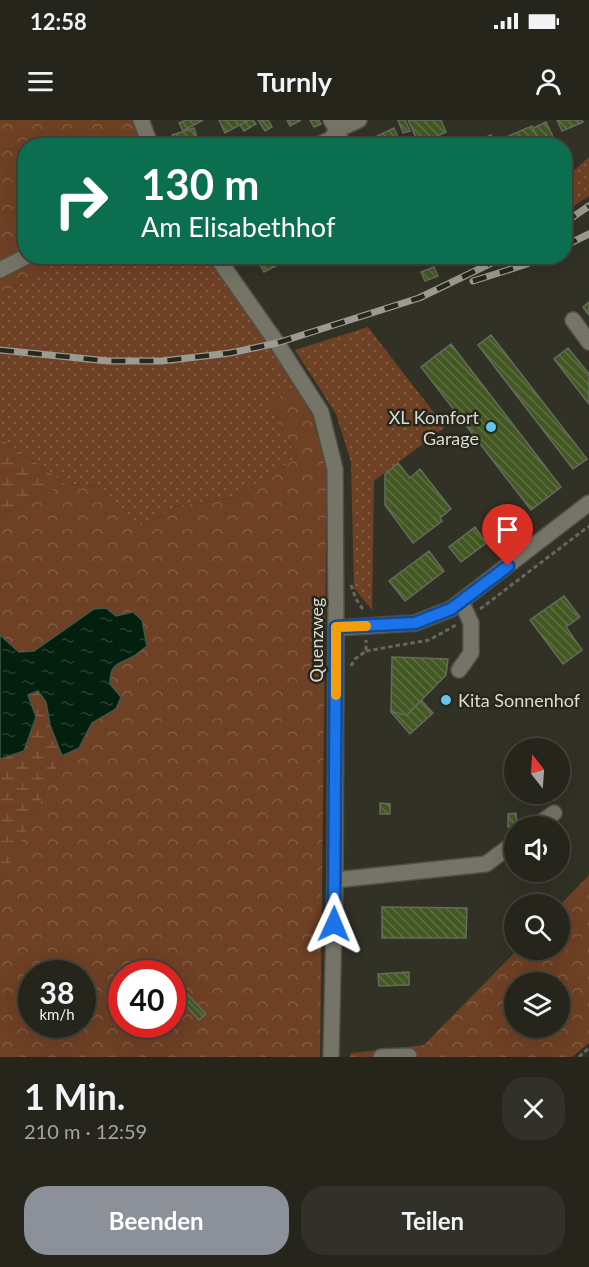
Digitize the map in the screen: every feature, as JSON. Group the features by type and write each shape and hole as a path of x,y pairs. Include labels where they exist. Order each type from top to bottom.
{"street":[{"path":"141,120 148,138"},
{"path":"334,125 359,120"},
{"path":"0,270 18,261"},
{"name":"Quenzweg","path":"222,264 277,343 321,412 334,469 335,880 331,1057"},
{"path":"573,320 589,342"},
{"path":"336,627 415,623 451,609 589,503"},
{"path":"459,670 471,653 471,623 461,601"},
{"path":"550,816 554,813"},
{"path":"335,880 486,864 504,850"},
{"path":"381,1057 409,1056"}],"path":[{"path":"579,1057 589,1048"}],"green space":[{"path":"0,120 133,120 139,138 18,138 18,264 55,264 0,295"},
{"path":"589,157 589,196 572,208 572,172"},
{"path":"55,264 212,264 295,385 270,404 297,458 235,498 180,505 140,526 98,486 66,484 0,438 0,295"},
{"path":"368,327 445,427 374,481 372,610 354,588 351,462 336,414 295,350"},
{"path":"295,385 313,417 327,474 320,1057 0,1057 0,878 10,865 62,756 79,748 92,723 116,708 111,676 117,665 133,656 116,616 94,609 34,651 19,652 0,635 0,514 66,484 98,486 140,526 180,505 235,498 297,458 270,404"},
{"path":"0,438 66,484 0,514"},
{"path":"38,690 46,702 50,725 62,756 10,865 0,878 0,759 24,750 28,695"},
{"path":"589,875 589,1043 572,1057 350,1057 351,1053 424,1045 507,960 570,960 570,895"}],"water":[{"path":"106,608 116,616 133,612 142,620 147,646 116,665 112,672 110,684 121,697 116,709 92,723 79,748 62,756 50,725 46,702 38,691 28,695 36,717 24,751 0,759 0,635 19,652 34,651 94,609"}],"building":[{"path":"186,120 203,120 183,131 179,123"},
{"path":"219,120 249,120 225,133"},
{"path":"253,120 256,124 244,131 240,125"},
{"path":"258,120 268,120 272,127 265,131"},
{"path":"287,120 301,120 290,126"},
{"path":"310,120 319,120 321,124 314,127"},
{"path":"398,120 405,120 410,131 403,133"},
{"path":"408,120 441,120 446,132 432,138 416,138"},
{"path":"557,120 582,120 583,122 562,131"},
{"path":"546,122 554,138 538,138 533,128"},
{"path":"532,126 538,138 504,138"},
{"path":"194,128 197,138 173,138 172,135"},
{"path":"394,128 398,138 373,138"},
{"path":"260,264 279,264 264,272"},
{"path":"434,267 438,276 425,281 421,272"},
{"path":"589,302 589,315 583,307"},
{"path":"491,335 587,459 573,469 478,345"},
{"name":"XL Komfort Garage","path":"451,344 561,487 531,510 421,367"},
{"path":"568,348 589,374 589,404 554,359"},
{"path":"398,463 410,478 420,469 451,509 440,518 442,521 413,543 385,505 385,474"},
{"path":"475,527 486,543 461,562 449,547"},
{"path":"429,551 444,571 405,601 389,581"},
{"path":"564,596 580,617 566,627 582,650 563,664 530,620"},
{"path":"392,657 448,659 446,675 407,715 391,712"},
{"path":"421,700 433,713 410,734 391,712 407,715"},
{"path":"380,803 390,804 390,814 380,814"},
{"path":"382,907 467,908 466,938 382,938"},
{"path":"409,972 409,985 379,986 378,974"},
{"path":"186,995 206,1014 199,1020 186,1006"}],"railway":[{"path":"572,218 589,206"},
{"path":"572,242 589,234"},
{"path":"0,350 108,361 162,361 230,353 277,343 419,298 489,264"},
{"path":"473,281 527,264"}],"slow traffic":[{"path":"336,695 336,627 366,626"}],"place":[{"name":"XL Komfort Garage","path":"491,427"},
{"name":"Kita Sonnenhof","path":"446,700"}],"route":[{"path":"334,924 336,627 415,623 451,609 508,566"}]}
